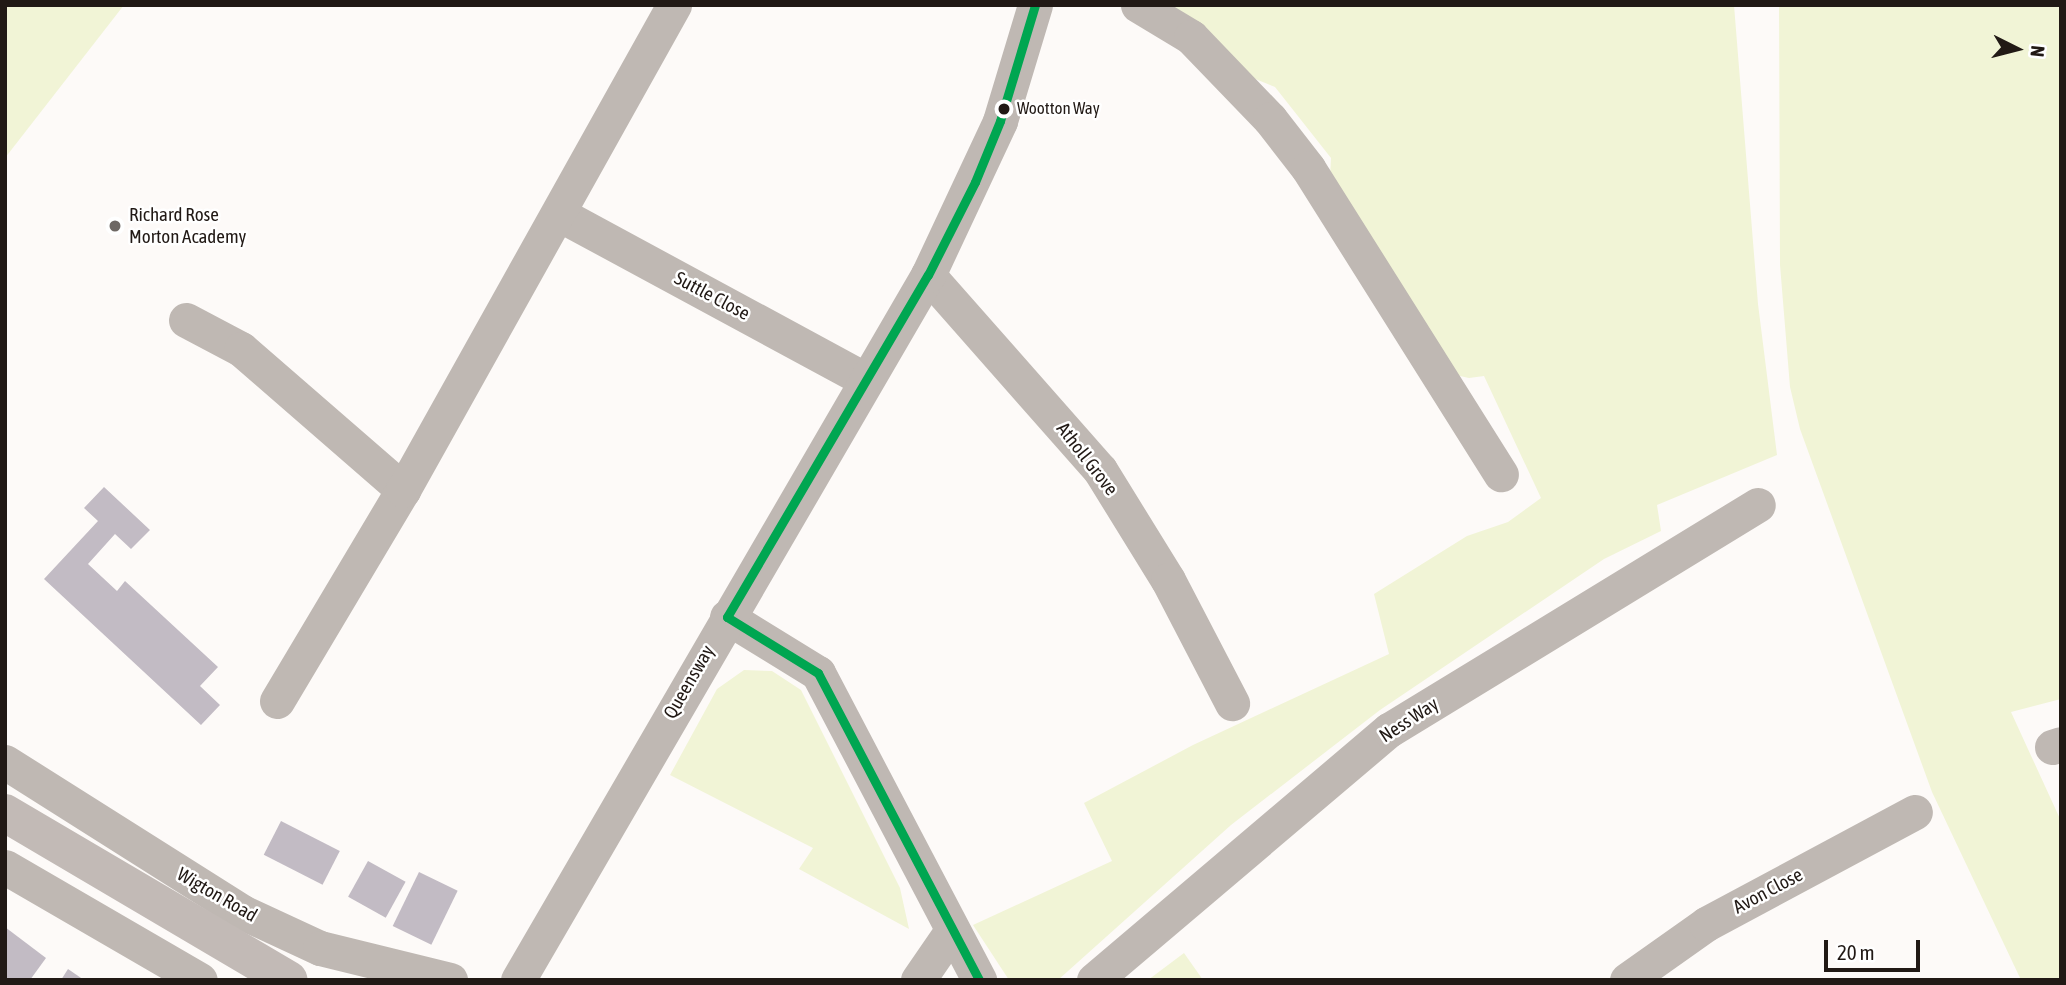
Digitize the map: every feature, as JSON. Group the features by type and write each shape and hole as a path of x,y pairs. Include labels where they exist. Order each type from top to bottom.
{"main road":[{"name":"Wigton Road","path":"5,813 289,980"}],"street":[{"path":"277,701 403,490 674,5"},
{"name":"Queensway","path":"518,980 864,379 928,275 1000,121 1035,5"},
{"path":"1138,5 1191,37 1270,119 1373,265 1501,474"},
{"name":"Suttle Close","path":"559,214 864,379"},
{"name":"Atholl Grove","path":"928,275 1100,470 1168,580 1232,703"},
{"path":"186,320 241,349 403,490"},
{"name":"Ness Way","path":"1094,980 1389,730 1758,505"},
{"path":"727,617 818,673 888,801 951,932 979,980"},
{"name":"Wigton Road","path":"5,762 242,912 320,948 450,980"},
{"name":"Avon Close","path":"1627,980 1706,924 1915,812"},
{"path":"5,867 200,980"},
{"path":"918,980 951,932"}],"green space":[{"path":"5,5 124,5 5,158"},
{"path":"1169,5 1734,5 1758,304 1777,455 1657,505 1661,531 1604,559 1380,710 1231,825 1058,980 1009,980 973,925 1112,861 1084,803 1193,745 1389,654 1374,594 1467,536 1508,522 1541,498 1484,376 1469,378 1451,374 1330,177 1331,158 1275,87 1248,76"},
{"path":"1779,5 2061,5 2061,699 2011,712 2061,821 2061,980 2021,980 1932,792 1800,429 1790,387 1780,265"},
{"path":"744,670 772,671 801,690 900,888 909,929 799,869 813,848 670,775 717,689"},
{"path":"1184,953 1203,980 1148,980"}],"building":[{"path":"104,487 150,530 131,549 115,534 88,564 117,591 125,581 218,667 200,686 220,705 201,725 44,579 98,521 84,508"},
{"path":"281,821 340,851 323,885 264,855"},
{"path":"368,861 406,882 386,918 348,897"},
{"path":"419,872 458,891 431,945 393,926"},
{"path":"5,927 46,958 30,980 5,980"},
{"path":"68,969 84,980 61,980"}],"transit line":[{"path":"727,617 928,275 975,182 1000,121 1035,5"},
{"path":"727,617 818,673 979,980"}],"place":[{"name":"Wootton Way","path":"1004,109"},
{"name":"Richard Rose Morton Academy","path":"115,226"}]}
